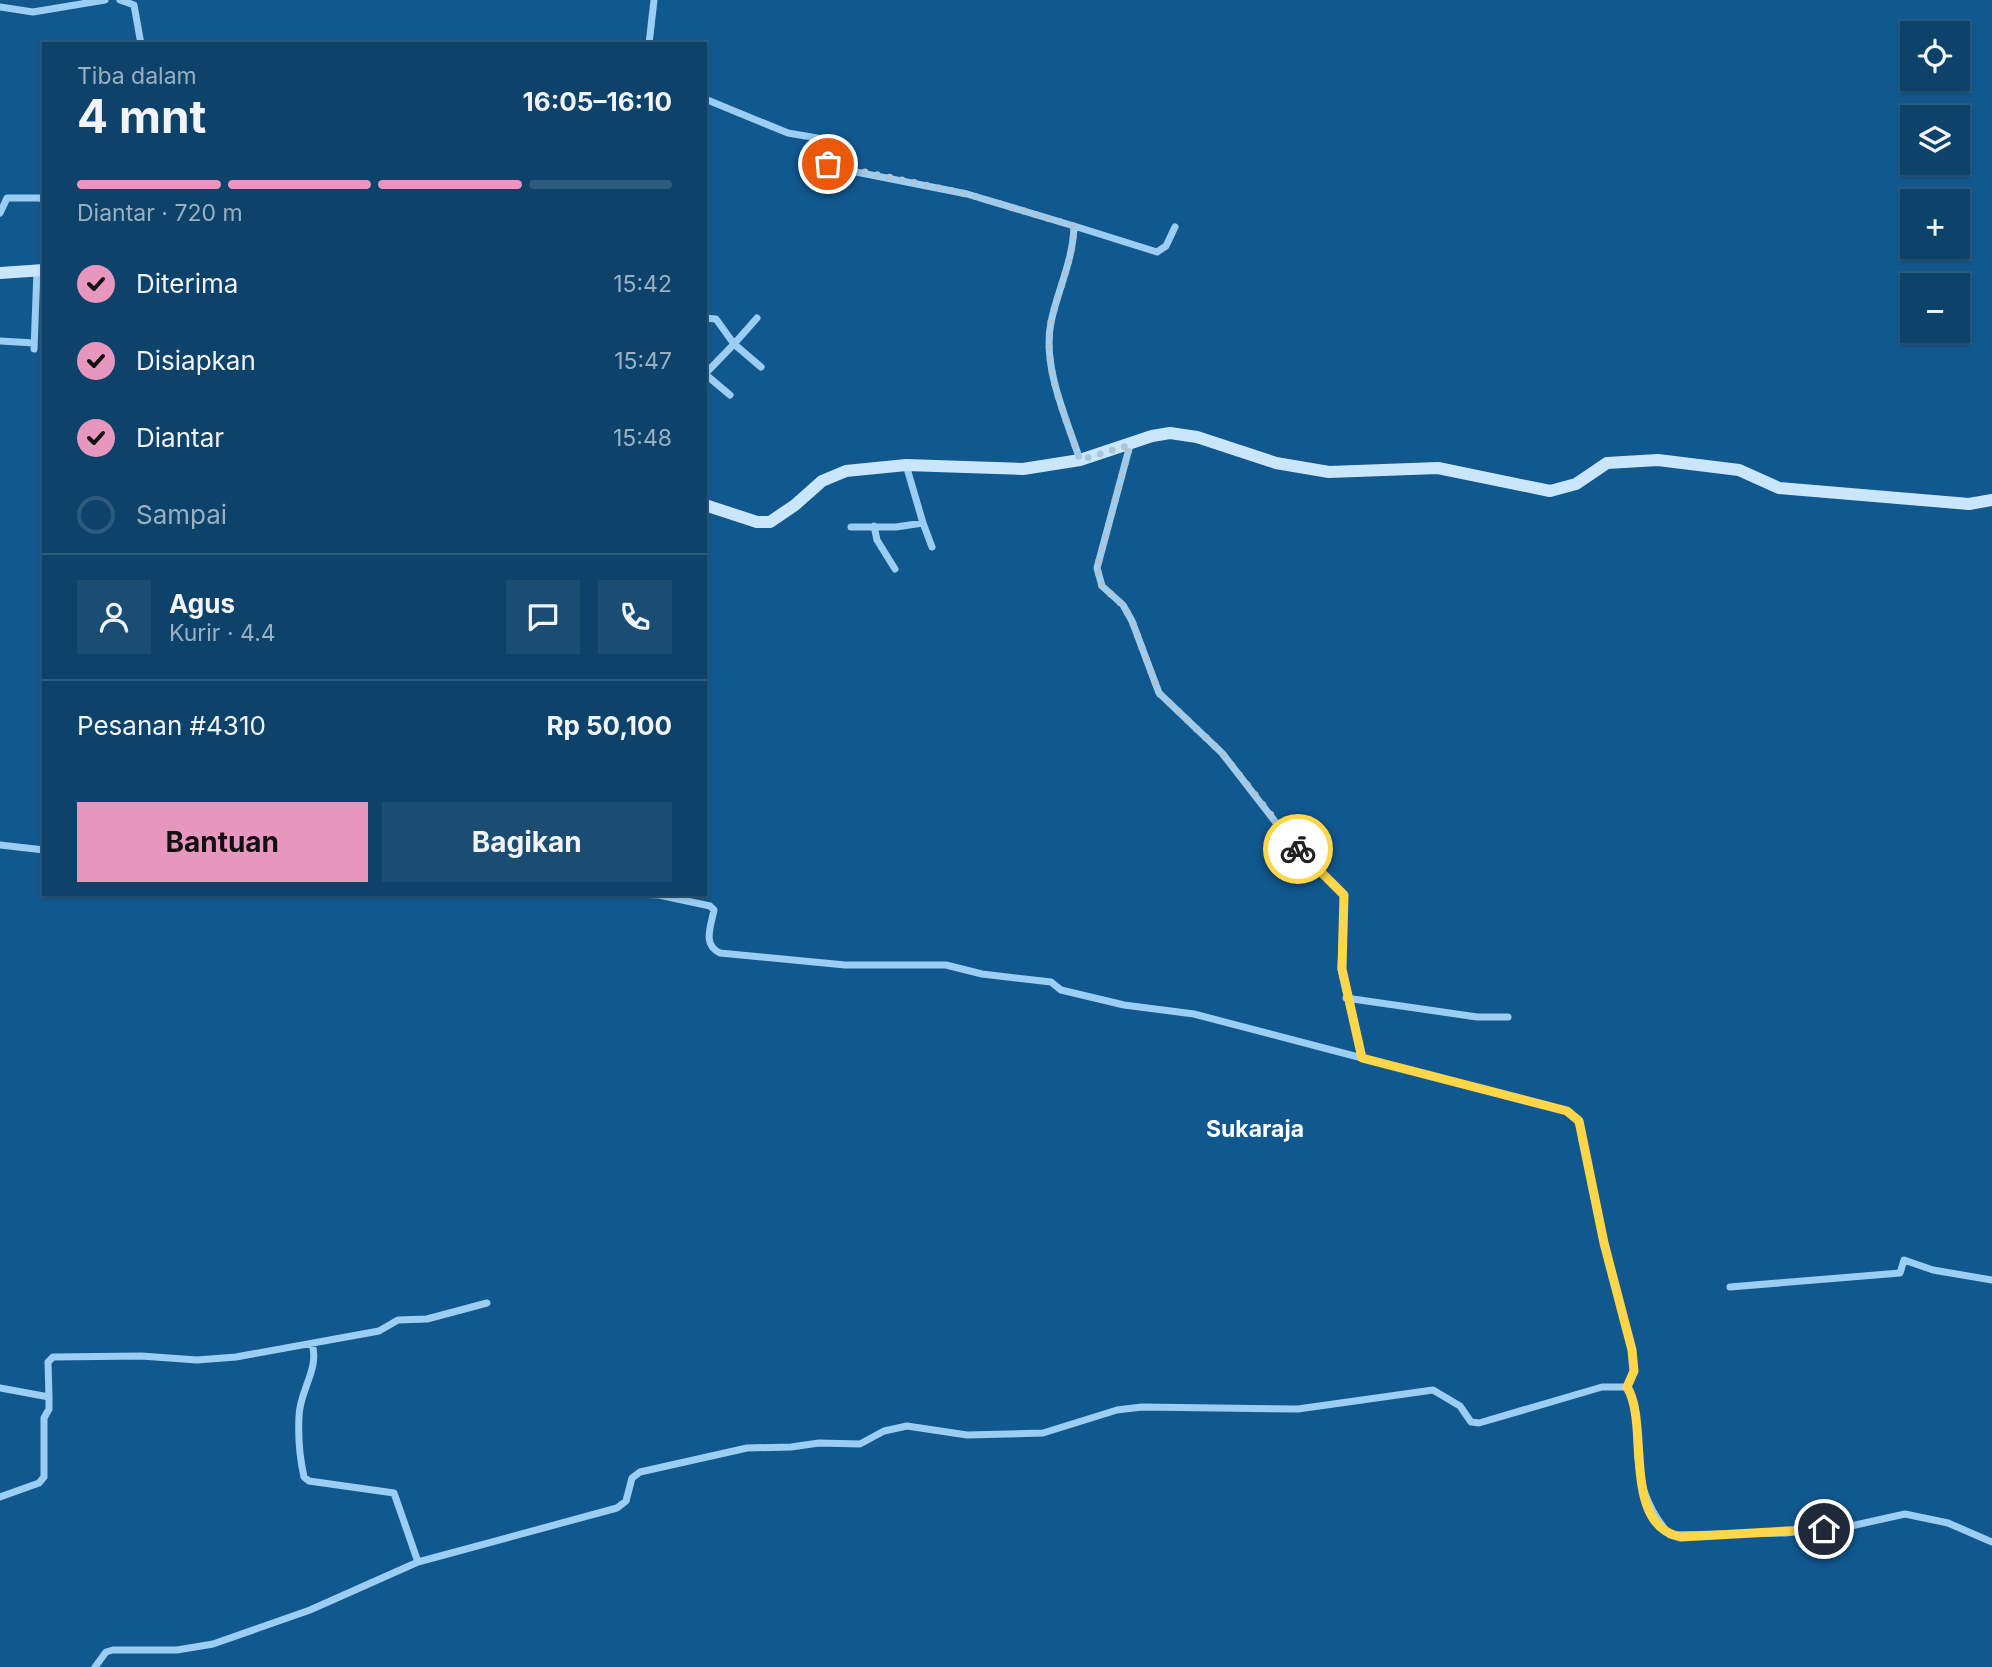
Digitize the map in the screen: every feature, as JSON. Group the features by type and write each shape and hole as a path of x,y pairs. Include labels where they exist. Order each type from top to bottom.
{"main road":[{"path":"0,272 40,270"},
{"path":"707,506 757,522 770,522 831,475 906,465 1023,469 1080,460 1152,436 1182,434 1305,470 1329,472 1438,468 1550,491 1576,484 1607,463 1658,460 1739,470 1779,488 1960,503 1992,500"}],"street":[{"path":"0,7 33,12 104,0"},
{"path":"120,0 134,5 141,42"},
{"path":"649,42 654,0"},
{"path":"707,100 788,133 829,141 832,148 827,162 831,167 967,194 1157,252 1166,247 1175,227"},
{"path":"0,214 6,198 42,200"},
{"path":"1074,226 1070,258 1051,323 1051,368 1080,460"},
{"path":"0,341 34,346 40,270"},
{"path":"707,318 716,318 734,344 761,367"},
{"path":"707,372 757,318"},
{"path":"707,376 730,395"},
{"path":"1130,445 1097,568 1102,586 1123,605 1132,621 1159,693 1222,753 1287,838 1344,895 1342,969 1346,998 1362,1058"},
{"path":"906,465 932,547"},
{"path":"851,527 923,523"},
{"path":"874,526 877,540 895,569"},
{"path":"0,845 42,850"},
{"path":"664,896 710,906 714,910 709,942 713,950 720,953 845,965 946,965 982,974 1051,982 1061,990 1124,1005 1194,1014 1567,1111 1579,1121 1604,1243 1632,1350 1634,1371 1627,1387 1637,1413 1636,1443 1642,1493 1651,1512 1670,1535 1786,1533 1850,1525 1905,1514 1948,1523 1992,1542"},
{"path":"1346,998 1477,1017 1508,1017"},
{"path":"1730,1287 1900,1273 1904,1260 1933,1270 1992,1280"},
{"path":"0,1497 42,1480 44,1418 49,1409 50,1397 48,1362 53,1357 141,1356 197,1360 312,1344 379,1331 398,1320 427,1319 486,1303"},
{"path":"312,1344 315,1364 303,1391 299,1417 304,1477 309,1481 394,1493 418,1562"},
{"path":"95,1667 106,1652 113,1650 197,1648 261,1629 418,1562 617,1508 626,1502 632,1478 640,1472 747,1448 779,1448 818,1443 860,1444 884,1431 907,1426 967,1435 1043,1433 1117,1410 1142,1407 1298,1409 1433,1390 1460,1406 1471,1422 1479,1423 1602,1387 1627,1387"},
{"path":"0,1388 50,1397"}],"way so far":[{"path":"828,164 831,167 967,194 1074,226 1069,264 1051,323 1051,368 1080,460 1130,445 1114,514 1097,568 1099,578 1102,586 1114,594 1123,605 1132,621 1159,693 1222,753 1298,849"}],"district":[{"name":"Sukaraja","path":"1255,1129"}],"route":[{"path":"1298,849 1344,895 1343,985 1358,1050 1366,1062 1567,1111 1579,1121 1604,1243 1632,1350 1634,1371 1627,1387 1637,1413 1636,1443 1642,1493 1651,1512 1670,1535 1681,1537 1824,1529"}]}
